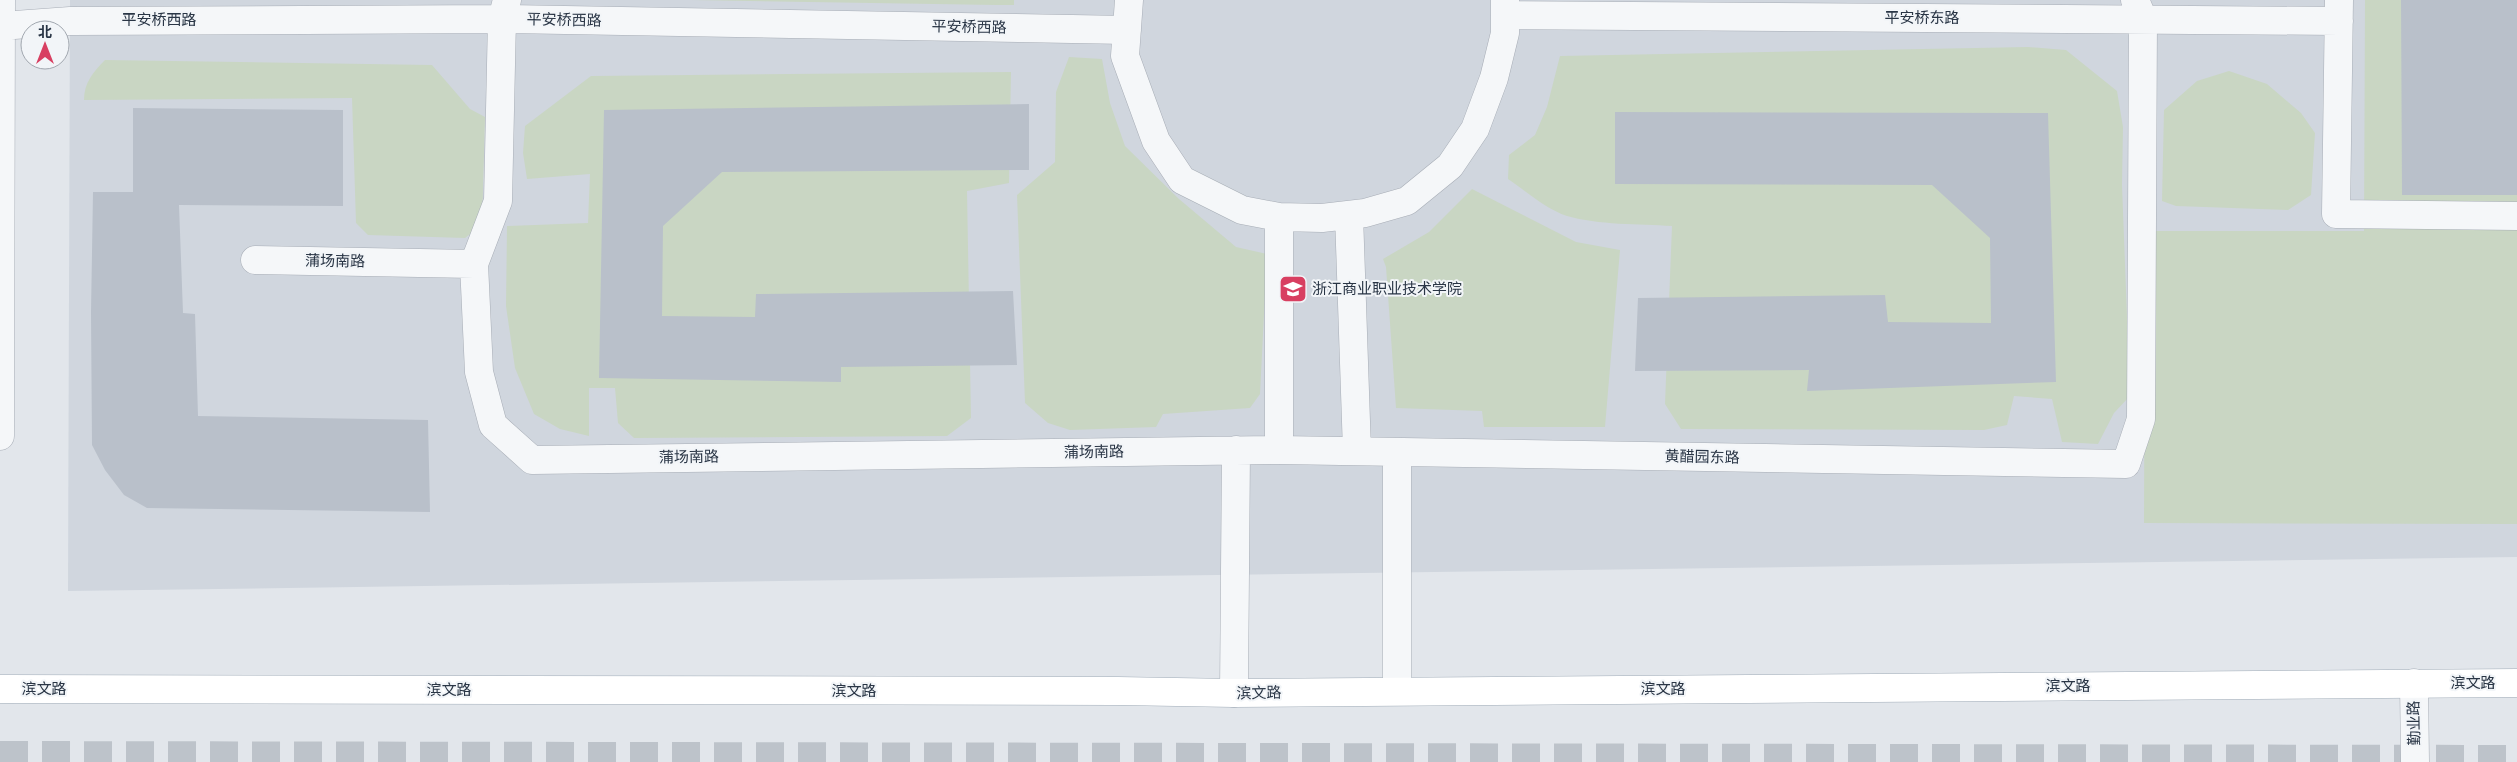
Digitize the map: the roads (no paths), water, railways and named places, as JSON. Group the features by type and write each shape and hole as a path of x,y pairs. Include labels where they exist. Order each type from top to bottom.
{"main road":[{"name":"滨文路","path":"0,689 1118,691 1234,694 2517,682"}],"street":[{"path":"0,435 1,0"},
{"path":"1129,0 1125,56 1156,141 1182,180 1242,210 1280,217 1322,218 1349,215 1407,201 1450,166 1475,129 1494,78 1505,33 1505,7"},
{"name":"平安桥东路","path":"1505,7 2143,6 2339,10"},
{"name":"黄醋园东路","path":"1279,450 2126,464 2141,419 2143,6"},
{"path":"474,264 498,201 505,10"},
{"name":"平安桥西路","path":"0,26 70,20 505,10 1127,30"},
{"path":"2339,10 2336,214 2517,216"},
{"path":"1349,215 1357,451"},
{"path":"1279,450 1280,217"},
{"name":"蒲场南路","path":"255,260 474,264 479,372 493,424 532,460 1279,450"},
{"path":"1234,694 1236,450"},
{"path":"1397,452 1397,691"},
{"name":"勤业路","path":"2414,683 2415,762"}],"tunnel":[{"path":"0,755 2517,759"}],"place":[{"name":"浙江商业职业技术学院","path":"1293,289"}]}
